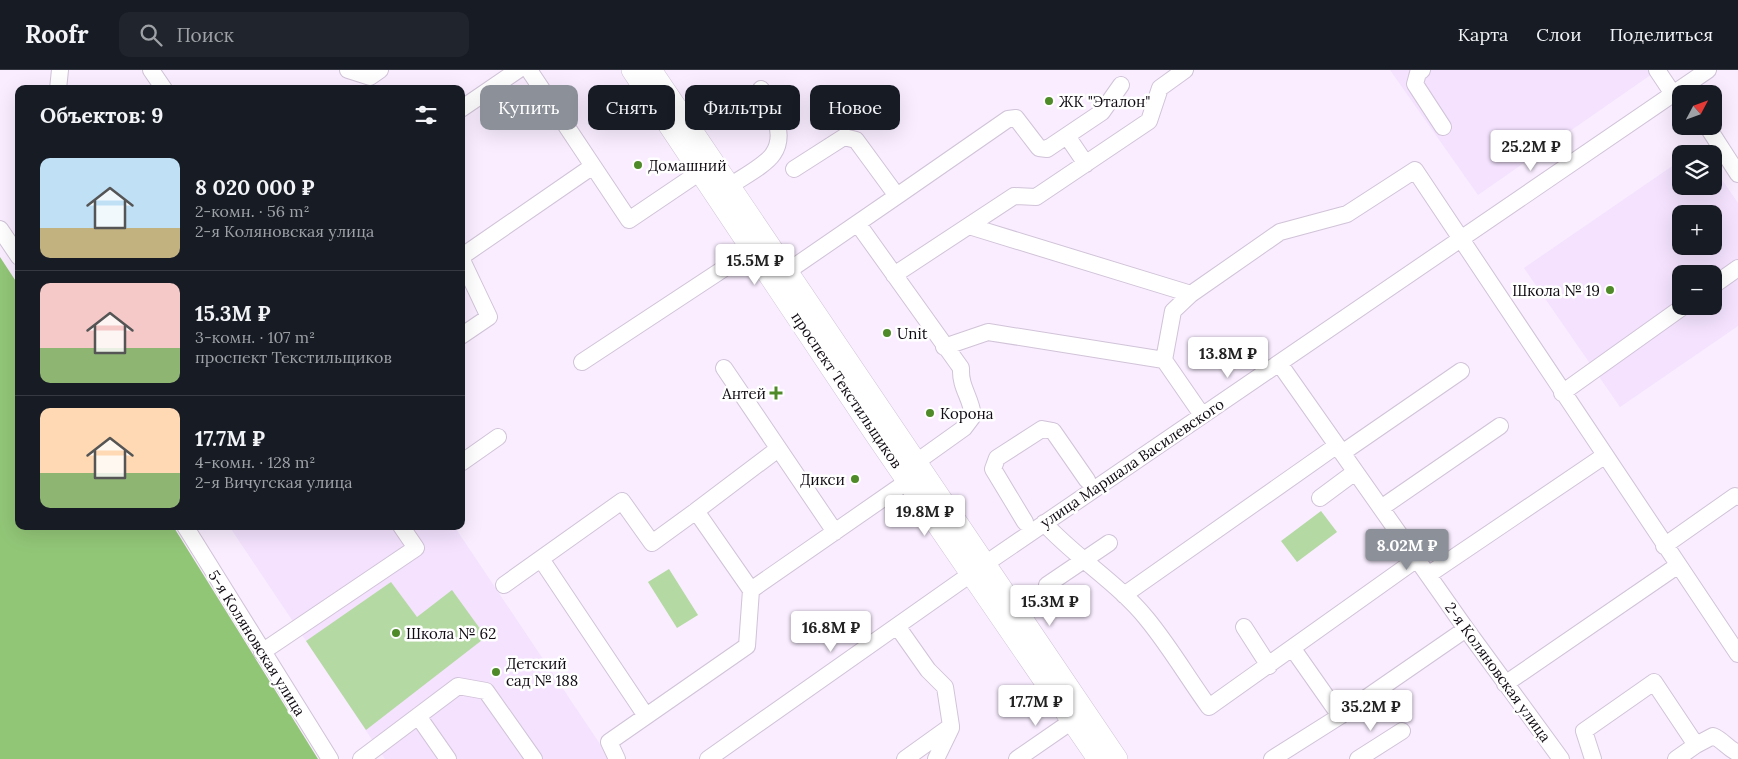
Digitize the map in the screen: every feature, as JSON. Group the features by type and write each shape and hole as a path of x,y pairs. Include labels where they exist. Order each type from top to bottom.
{"main road":[{"name":"проспект Текстильщиков","path":"632,70 752,250 912,472 978,568 1117,759"},
{"name":"проспект Текстильщиков","path":"651,70 788,271 912,472"},
{"name":"проспект Текстильщиков","path":"978,568 1072,721 1098,759"}],"street":[{"path":"58,85 60,70"},
{"path":"151,70 161,85"},
{"path":"348,70 370,78 380,70"},
{"path":"465,106 518,70"},
{"path":"529,70 629,220 700,172"},
{"path":"894,275 1014,196 1036,197 1149,121 1160,88 1185,70"},
{"path":"1422,70 1418,73 1415,84 1443,127"},
{"path":"1658,70 1673,85"},
{"name":"улица Маршала Василевского","path":"1689,85 1708,70"},
{"path":"788,271 1008,119 1016,118 1040,148 1048,149 1102,112 1121,85"},
{"name":"улица Маршала Василевского","path":"708,759 978,568 1672,97"},
{"path":"730,186 772,155 780,141 777,130"},
{"path":"1713,135 1738,174"},
{"path":"794,169 844,136 856,140 897,196"},
{"path":"1067,136 1086,164"},
{"path":"465,254 593,166"},
{"path":"1202,415 1164,360 1173,311 1191,294 1280,232 1347,214 1415,170 1677,566 1738,654"},
{"path":"751,590 835,532 912,472 964,428 973,416 971,400 960,383 961,368 944,347 858,224"},
{"path":"968,226 1191,294"},
{"path":"0,229 15,251"},
{"path":"582,362 752,250"},
{"path":"465,266 489,317 465,333"},
{"path":"1722,279 1738,268"},
{"path":"1562,393 1672,315"},
{"path":"944,347 988,332 1164,360"},
{"name":"2-я Коляновская улица","path":"1279,363 1505,684 1561,759"},
{"path":"724,368 835,532"},
{"path":"1124,594 1460,371"},
{"path":"1381,508 1500,426"},
{"path":"1026,522 993,469 997,458 1042,429 1053,431 1087,480"},
{"path":"465,460 498,437"},
{"path":"504,585 622,501 652,543 778,449"},
{"path":"1428,575 1604,456"},
{"path":"1320,498 1355,472"},
{"path":"1664,546 1735,496 1738,497"},
{"path":"617,759 609,742 747,646 751,590 696,511"},
{"path":"1044,523 1084,561 1124,594 1148,620 1209,707 1417,559"},
{"name":"5-я Коляновская улица","path":"187,530 330,759"},
{"path":"262,652 416,548 404,530"},
{"path":"1047,585 1109,543"},
{"path":"541,559 646,716"},
{"path":"1505,684 1677,566"},
{"path":"897,626 928,670 945,687 952,726 936,759"},
{"path":"1244,627 1269,666"},
{"path":"1272,759 1340,716 1466,629"},
{"path":"1293,649 1340,716"},
{"path":"1593,759 1584,731 1654,682 1696,745"},
{"path":"361,759 458,686 486,691 534,759"},
{"path":"418,716 448,759"},
{"path":"1018,759 1072,721"},
{"path":"905,759 952,726"},
{"path":"1358,759 1402,731"},
{"path":"1676,759 1712,736 1722,739 1733,751 1738,753"}],"shaded area":[{"path":"1390,70 1649,70 1652,74 1478,195"},
{"name":"Школа № 19","path":"1672,166 1672,195 1722,195 1722,180 1738,203 1738,326 1620,407 1524,268"},
{"name":"Школа № 62","path":"232,530 457,530 610,759 385,759"}],"green space":[{"path":"0,257 15,280 15,530 175,530 318,759 0,759"},
{"path":"1321,511 1337,532 1297,562 1281,541"},
{"path":"669,569 698,615 677,628 648,582"},
{"path":"391,582 417,617 452,590 486,637 366,730 306,641"}],"place":[{"name":"ЖК \"Эталон\"","path":"1049,101"},
{"name":"Домашний","path":"638,165"},
{"name":"Школа № 19","path":"1610,290"},
{"name":"Unit","path":"887,333"},
{"name":"Антей","path":"776,393"},
{"name":"Корона","path":"930,413"},
{"name":"Дикси","path":"855,479"},
{"name":"Школа № 62","path":"396,633"},
{"name":"Детский сад № 188","path":"496,672"}]}
